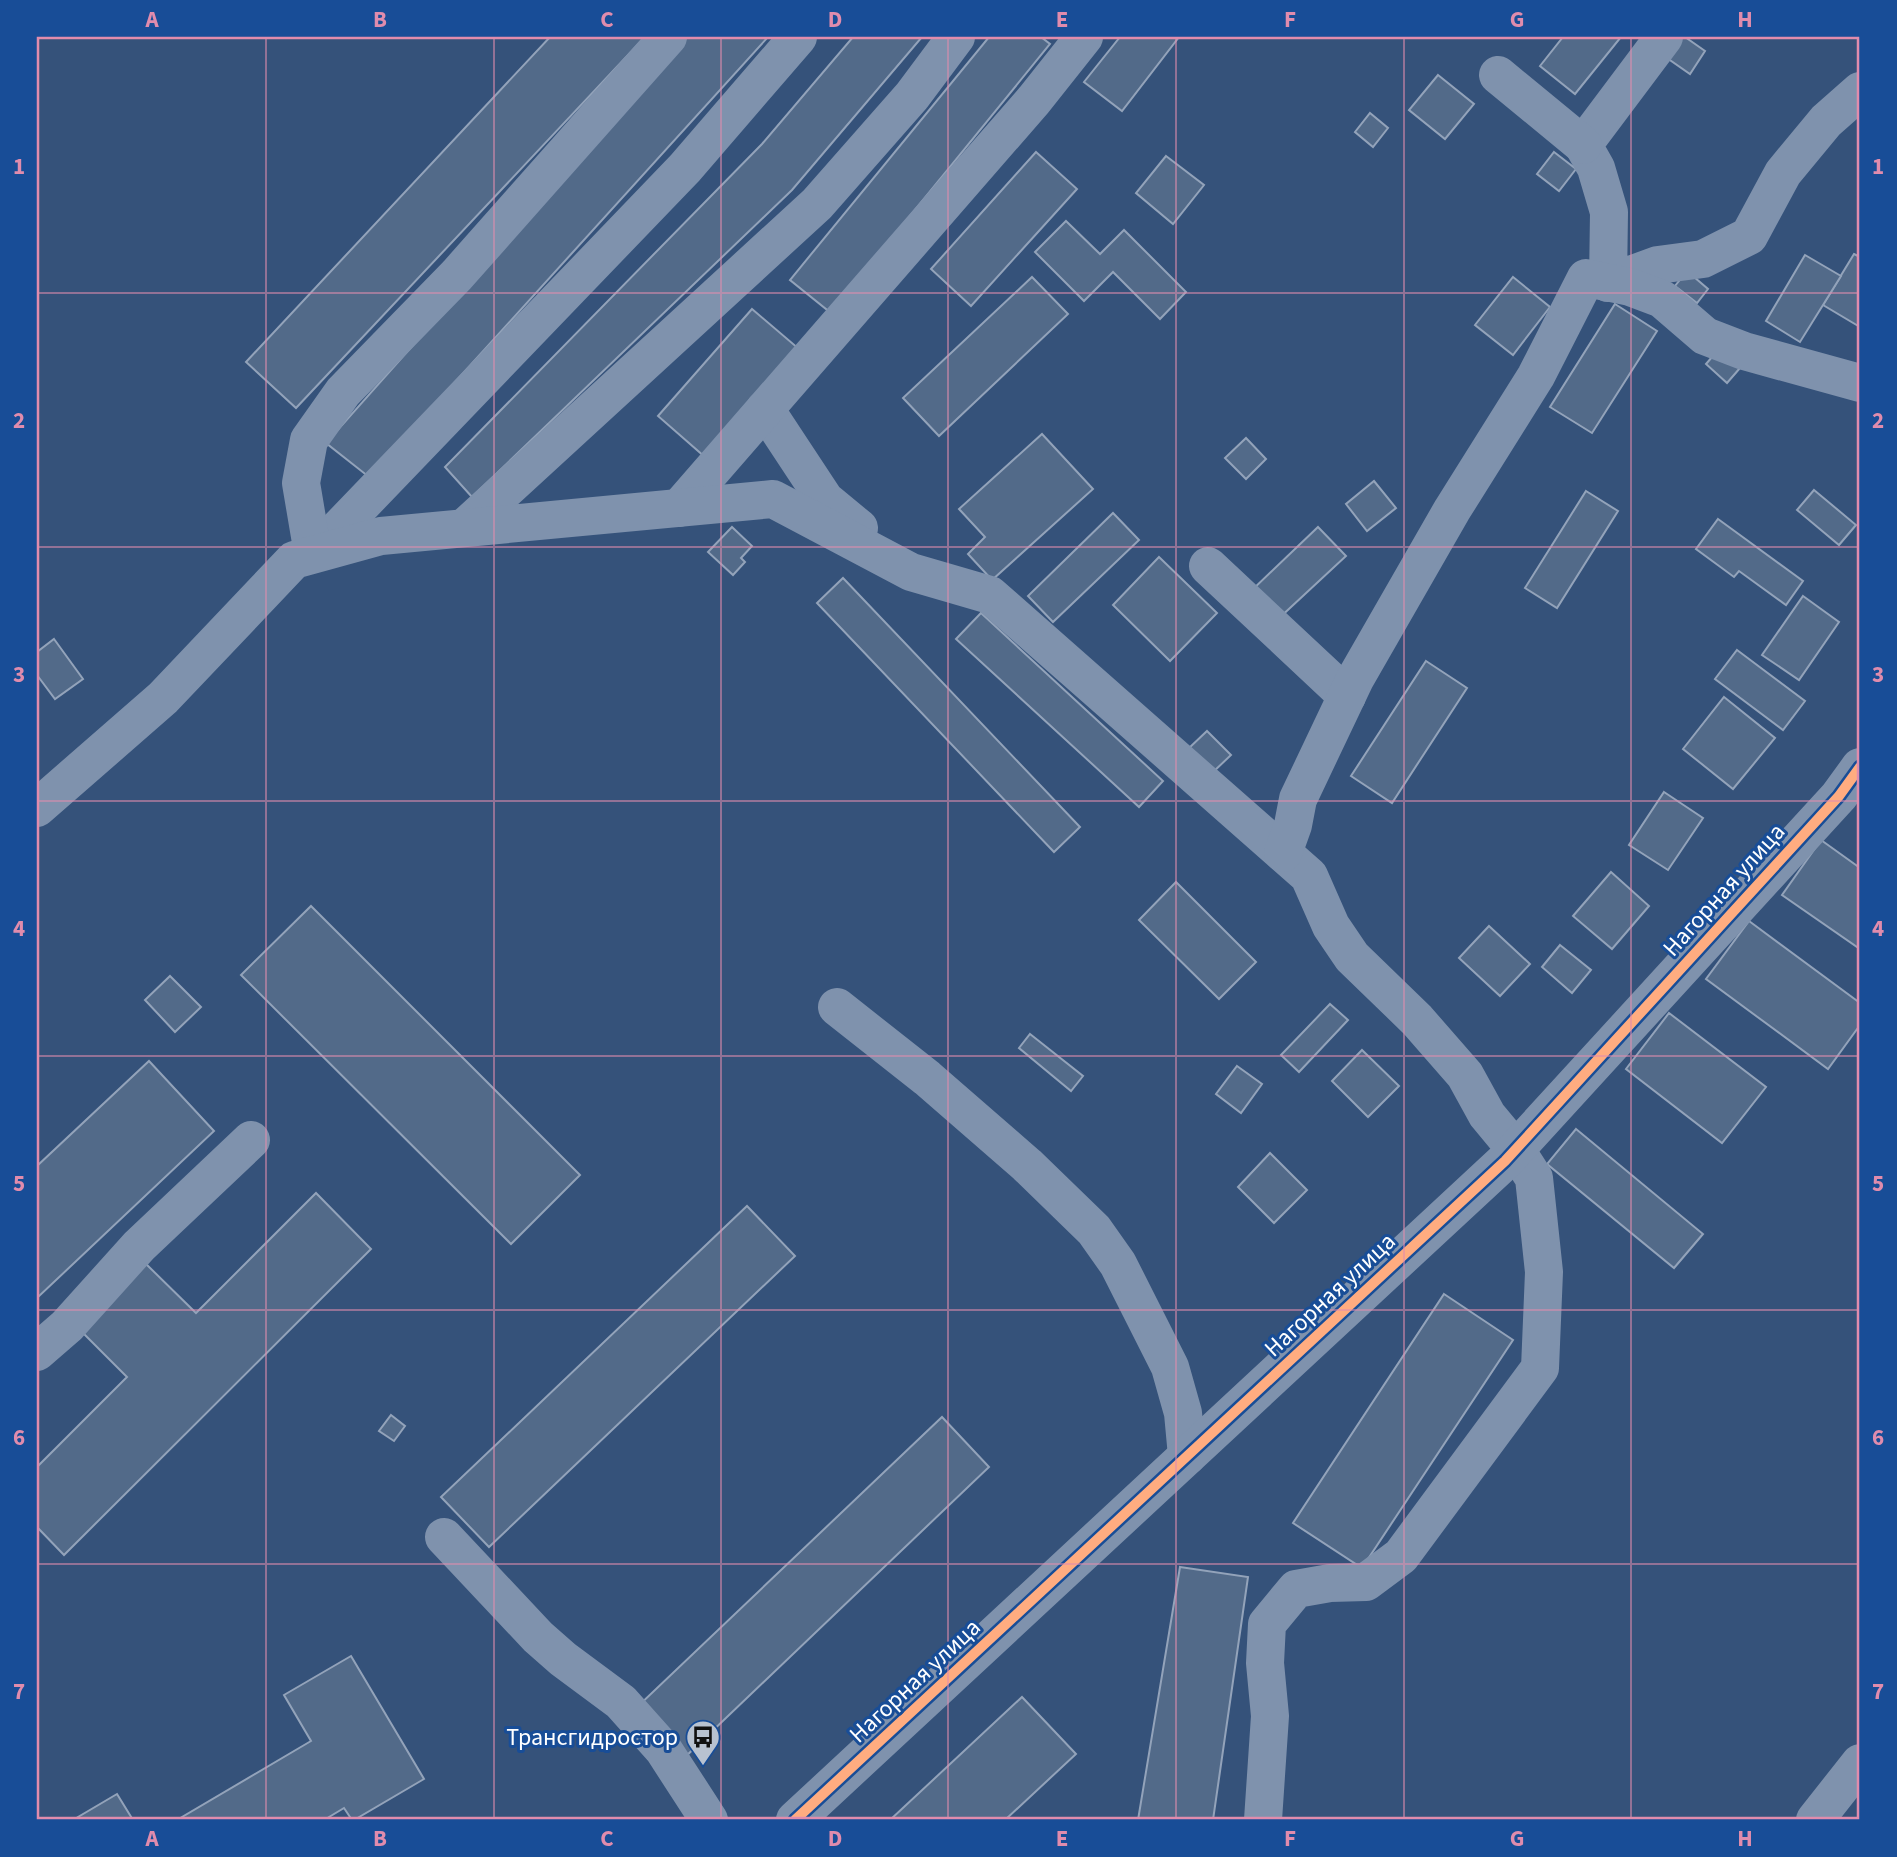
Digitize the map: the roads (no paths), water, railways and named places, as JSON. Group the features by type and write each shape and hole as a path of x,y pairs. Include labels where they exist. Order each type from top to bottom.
{"street":[{"path":"313,554 301,483 309,440 343,392 457,275 668,37"},
{"path":"313,554 685,168 798,37"},
{"path":"464,528 817,204 912,96 956,37"},
{"path":"679,508 1034,100 1084,37"},
{"path":"1583,145 1664,37"},
{"path":"1498,75 1583,145 1596,168 1609,212 1608,283"},
{"path":"1608,283 1658,265 1703,258 1749,236 1783,173 1826,121 1860,91"},
{"path":"1283,853 1293,825 1298,799 1347,696 1452,510 1536,376 1586,278 1630,287 1662,299 1705,336 1744,351 1860,383"},
{"path":"765,409 825,500 911,572"},
{"path":"37,808 163,698 294,560 381,536 773,499 911,572 990,595 1309,876 1331,926 1352,957 1417,1020 1465,1075 1487,1115 1516,1150 1534,1178 1544,1272 1540,1368 1401,1556 1366,1582 1330,1583 1296,1590 1267,1624 1265,1663 1270,1716 1263,1820"},
{"path":"1208,566 1347,696"},
{"name":"Нагорная улица","path":"795,1820 1516,1150 1853,792"},
{"path":"836,1007 967,1113 1027,1165 1094,1230 1118,1264 1170,1367 1183,1413 1187,1456"},
{"path":"37,1352 67,1326 139,1246 251,1140"},
{"path":"444,1537 538,1637 621,1702 663,1749 709,1820"},
{"path":"1815,1820 1860,1763"}],"place":[{"name":"Трансгидростор","path":"703,1767"}]}
